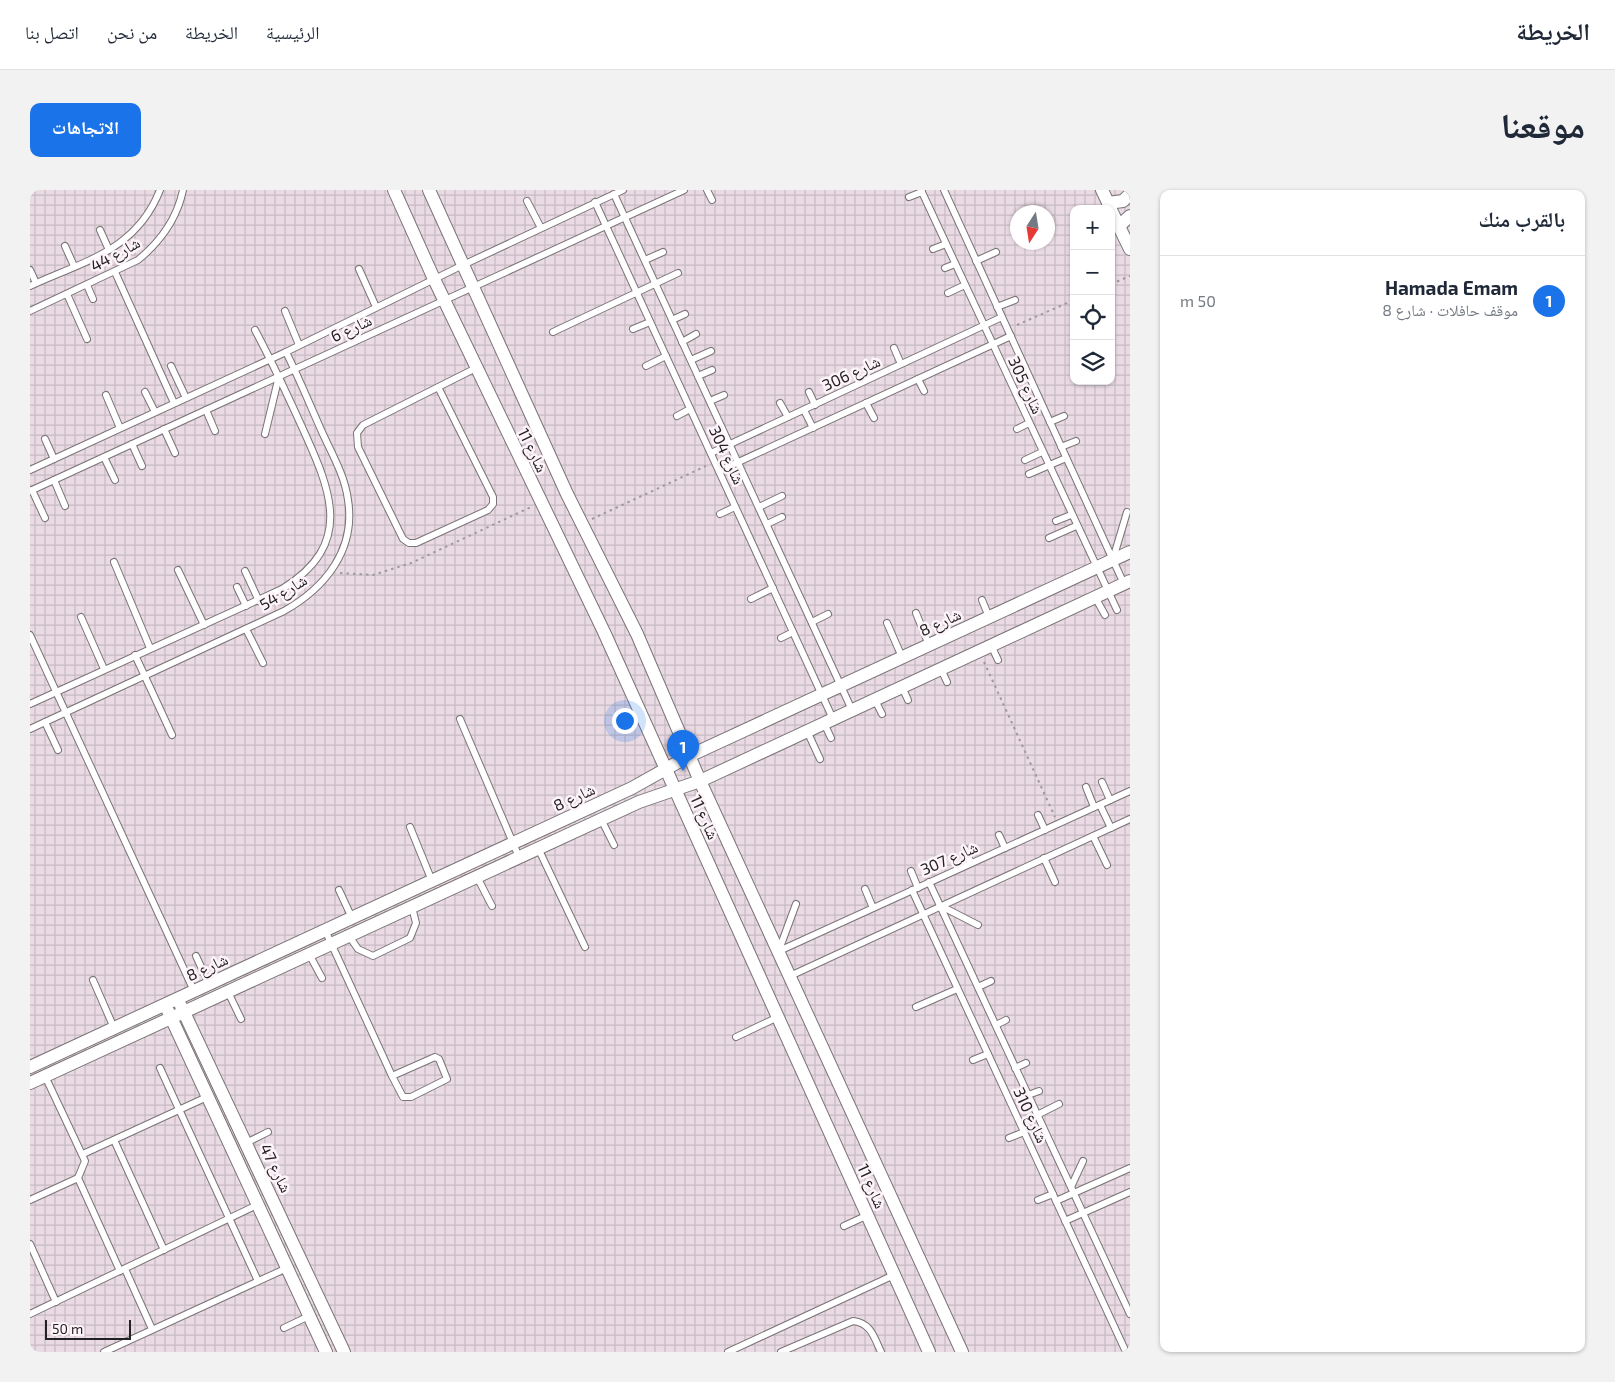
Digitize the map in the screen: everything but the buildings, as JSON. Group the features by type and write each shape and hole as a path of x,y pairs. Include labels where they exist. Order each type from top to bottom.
{"street":[{"name":"شارع 11","path":"394,190 476,368 604,632 929,1352"},
{"name":"شارع 11","path":"429,190 462,265 636,634 689,756 962,1352"},
{"path":"1102,190 1109,205"},
{"path":"1114,205 1123,201 1130,194"},
{"path":"1119,226 1130,216"},
{"path":"1115,218 1130,249"},
{"name":"شارع 8","path":"30,1067 632,788 689,756 1130,552"},
{"name":"شارع 8","path":"30,1083 538,848 639,802 700,780 1127,582"},
{"name":"شارع 47","path":"177,999 344,1352"},
{"name":"شارع 47","path":"164,1005 326,1352"}],"lane":[{"name":"شارع 44","path":"33,285 120,245 134,233 145,219 160,190"},
{"name":"شارع 44","path":"30,311 115,272 138,260 152,249 174,216 183,190"},
{"name":"شارع 6","path":"30,470 286,352 462,265 623,190"},
{"name":"شارع 6","path":"31,490 684,190"},
{"path":"708,190 712,200"},
{"name":"شارع 305","path":"944,190 1113,560 1127,582"},
{"path":"909,197 921,191"},
{"name":"شارع 305","path":"921,191 1096,568 1101,594"},
{"name":"شارع 304","path":"614,194 852,710"},
{"path":"527,201 541,228"},
{"name":"شارع 304","path":"595,202 822,694 831,738"},
{"path":"100,230 109,250"},
{"path":"933,249 946,244"},
{"path":"65,246 74,266"},
{"path":"644,260 663,252"},
{"path":"976,261 996,252"},
{"path":"945,268 955,264"},
{"path":"359,269 376,308"},
{"path":"30,270 33,285"},
{"path":"115,272 174,403"},
{"path":"553,332 678,273"},
{"path":"87,285 93,299"},
{"path":"948,293 965,285"},
{"path":"67,294 87,339"},
{"path":"997,307 1015,300"},
{"path":"285,311 299,345"},
{"path":"672,320 685,314"},
{"name":"شارع 306","path":"711,453 1002,317"},
{"path":"633,329 650,322"},
{"name":"شارع 54","path":"30,704 259,600 297,580 311,568 321,553 328,534 331,517 326,483 279,376 255,330"},
{"name":"شارع 306","path":"719,471 992,344 1009,333"},
{"path":"682,342 696,334"},
{"path":"894,348 901,364"},
{"path":"691,360 711,351"},
{"name":"شارع 54","path":"30,729 302,601 316,590 330,573 340,556 346,537 349,519 348,499 343,480 286,352"},
{"path":"646,366 666,356"},
{"path":"171,366 186,398"},
{"path":"438,387 493,497 493,504 488,510 416,543 409,543 403,539 358,447 356,438 363,425 438,387 476,368"},
{"path":"698,376 712,370"},
{"path":"265,434 279,376"},
{"path":"918,379 924,391"},
{"path":"145,392 154,412"},
{"path":"809,392 815,405"},
{"path":"106,395 120,428"},
{"path":"710,401 724,395"},
{"path":"780,402 788,417"},
{"path":"866,403 874,418"},
{"path":"677,416 690,409"},
{"path":"206,410 215,431"},
{"path":"804,410 813,428"},
{"path":"1050,422 1064,416"},
{"path":"1016,429 1029,423"},
{"path":"164,429 174,453"},
{"path":"45,439 54,459"},
{"path":"1061,447 1076,441"},
{"path":"132,444 142,466"},
{"path":"1025,460 1042,452"},
{"path":"104,457 115,480"},
{"path":"1029,474 1066,458"},
{"path":"54,480 65,506"},
{"path":"31,490 45,518"},
{"path":"759,507 782,496"},
{"path":"720,514 735,507"},
{"path":"1113,560 1127,512"},
{"path":"1056,521 1071,514"},
{"path":"767,524 782,517"},
{"path":"1049,538 1076,526"},
{"path":"114,562 150,648"},
{"path":"178,570 204,625"},
{"path":"245,571 259,600"},
{"path":"238,587 246,606"},
{"path":"751,599 773,588"},
{"path":"1101,594 1117,610"},
{"path":"1101,594 1104,615"},
{"path":"982,600 989,617"},
{"path":"916,613 929,645"},
{"path":"812,622 828,614"},
{"path":"81,616 104,669"},
{"path":"887,623 902,657"},
{"path":"246,629 263,662"},
{"path":"781,638 793,632"},
{"path":"30,635 194,991"},
{"path":"985,648 998,660"},
{"path":"135,655 172,735"},
{"path":"941,669 947,682"},
{"path":"902,687 908,700"},
{"path":"875,700 882,714"},
{"path":"460,719 519,857"},
{"path":"45,722 58,750"},
{"path":"807,731 820,759"},
{"path":"1102,782 1110,800"},
{"path":"1086,787 1111,828"},
{"name":"شارع 307","path":"779,951 1130,791"},
{"path":"1038,815 1045,830"},
{"path":"602,819 614,845"},
{"path":"790,976 1130,819"},
{"path":"410,827 432,881"},
{"path":"999,835 1005,848"},
{"path":"1093,836 1107,865"},
{"path":"538,848 585,948"},
{"path":"965,849 971,863"},
{"path":"1044,858 1054,882"},
{"name":"شارع 310","path":"911,871 923,914 1126,1352"},
{"path":"477,877 492,906"},
{"name":"شارع 310","path":"929,882 1129,1310"},
{"path":"866,889 873,908"},
{"path":"340,890 352,918"},
{"path":"779,951 796,904"},
{"path":"941,906 978,925"},
{"path":"349,936 358,949 373,956 410,938 416,923 412,907"},
{"path":"325,930 400,1095 405,1098 447,1079 439,1059 435,1057 392,1076"},
{"path":"309,954 322,978"},
{"path":"196,956 209,984"},
{"path":"92,980 114,1028"},
{"path":"978,987 991,981"},
{"path":"916,1007 957,989"},
{"path":"228,992 240,1019"},
{"path":"736,1037 778,1018"},
{"path":"996,1025 1006,1020"},
{"path":"973,1060 988,1054"},
{"path":"1015,1068 1026,1063"},
{"path":"160,1068 258,1281"},
{"path":"30,1200 78,1178 85,1161 45,1076"},
{"path":"1028,1095 1039,1091"},
{"path":"82,1154 208,1097"},
{"path":"1037,1115 1059,1104"},
{"path":"246,1143 268,1132"},
{"path":"1009,1138 1024,1132"},
{"path":"114,1140 164,1250"},
{"path":"1072,1190 1083,1161"},
{"path":"1056,1201 1072,1190 1130,1168"},
{"path":"78,1178 152,1329"},
{"path":"1065,1222 1130,1192"},
{"path":"1038,1200 1052,1194"},
{"path":"30,1314 257,1205"},
{"path":"844,1226 868,1215"},
{"path":"30,1244 56,1302"},
{"path":"104,1352 287,1268"},
{"path":"728,1352 894,1275"},
{"path":"284,1328 309,1316"},
{"path":"781,1352 853,1321 860,1322 871,1329 881,1352"}],"path":[{"path":"1115,282 1130,276"},
{"path":"1009,333 1070,302"},
{"path":"583,524 715,462"},
{"path":"330,573 373,575 411,563 541,502"},
{"path":"985,648 1058,824"}],"shaded area":[{"path":"30,190 1130,190 1130,1352 30,1352"}],"place":[{"name":"Hamada Emam","path":"683,771"}]}
